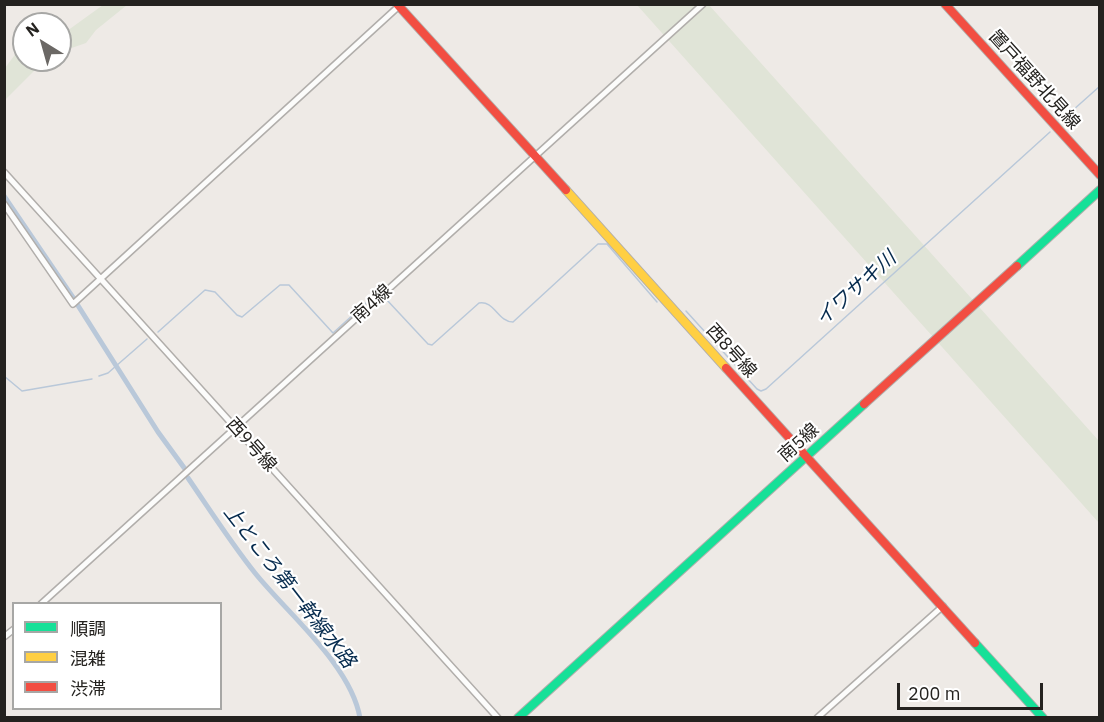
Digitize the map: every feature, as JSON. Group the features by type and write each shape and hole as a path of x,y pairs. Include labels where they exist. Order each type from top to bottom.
{"street":[{"name":"南4線","path":"42,602 703,4"},
{"name":"置戸福野北見線","path":"945,4 1100,175"},
{"name":"西8号線","path":"398,5 1043,717"},
{"path":"4,204 73,304 398,5"},
{"name":"西9号線","path":"4,172 498,717"},
{"name":"南5線","path":"518,717 1100,190"},
{"path":"817,717 943,606"}],"shaded area":[{"path":"103,5 127,5 96,30 86,43 72,48 72,27"},
{"path":"637,5 709,5 1099,441 1099,523"},
{"path":"12,59 12,72 33,72 5,100 5,68"}],"waterway":[{"name":"イワサキ川","path":"1063,119 1100,86"},
{"name":"イワサキ川","path":"686,311 757,389 761,391 766,389 1050,132"},
{"name":"上ところ第一幹線水路","path":"4,196 74,299"},
{"name":"イワサキ川","path":"386,299 428,344 432,345 479,303 489,305 503,319 513,322 598,244 607,244 657,302"},
{"name":"イワサキ川","path":"158,332 205,290 215,292 237,315 242,317 280,285 289,285 333,333 376,294"},
{"name":"上ところ第一幹線水路","path":"77,304 158,432 185,469"},
{"name":"イワサキ川","path":"99,376 108,373 147,339"},
{"name":"イワサキ川","path":"4,376 22,391 92,379"},
{"name":"上ところ第一幹線水路","path":"188,478 255,573 331,659 354,698 360,718"}],"traffic: fast":[{"path":"1017,266 1100,190"},
{"path":"518,718 864,404"},
{"path":"975,643 1043,718"}],"traffic: slow":[{"path":"566,190 726,368"}],"traffic: jam":[{"path":"397,4 566,190"},
{"path":"945,4 1100,175"},
{"path":"864,404 1017,266"},
{"path":"726,368 975,643"}]}
